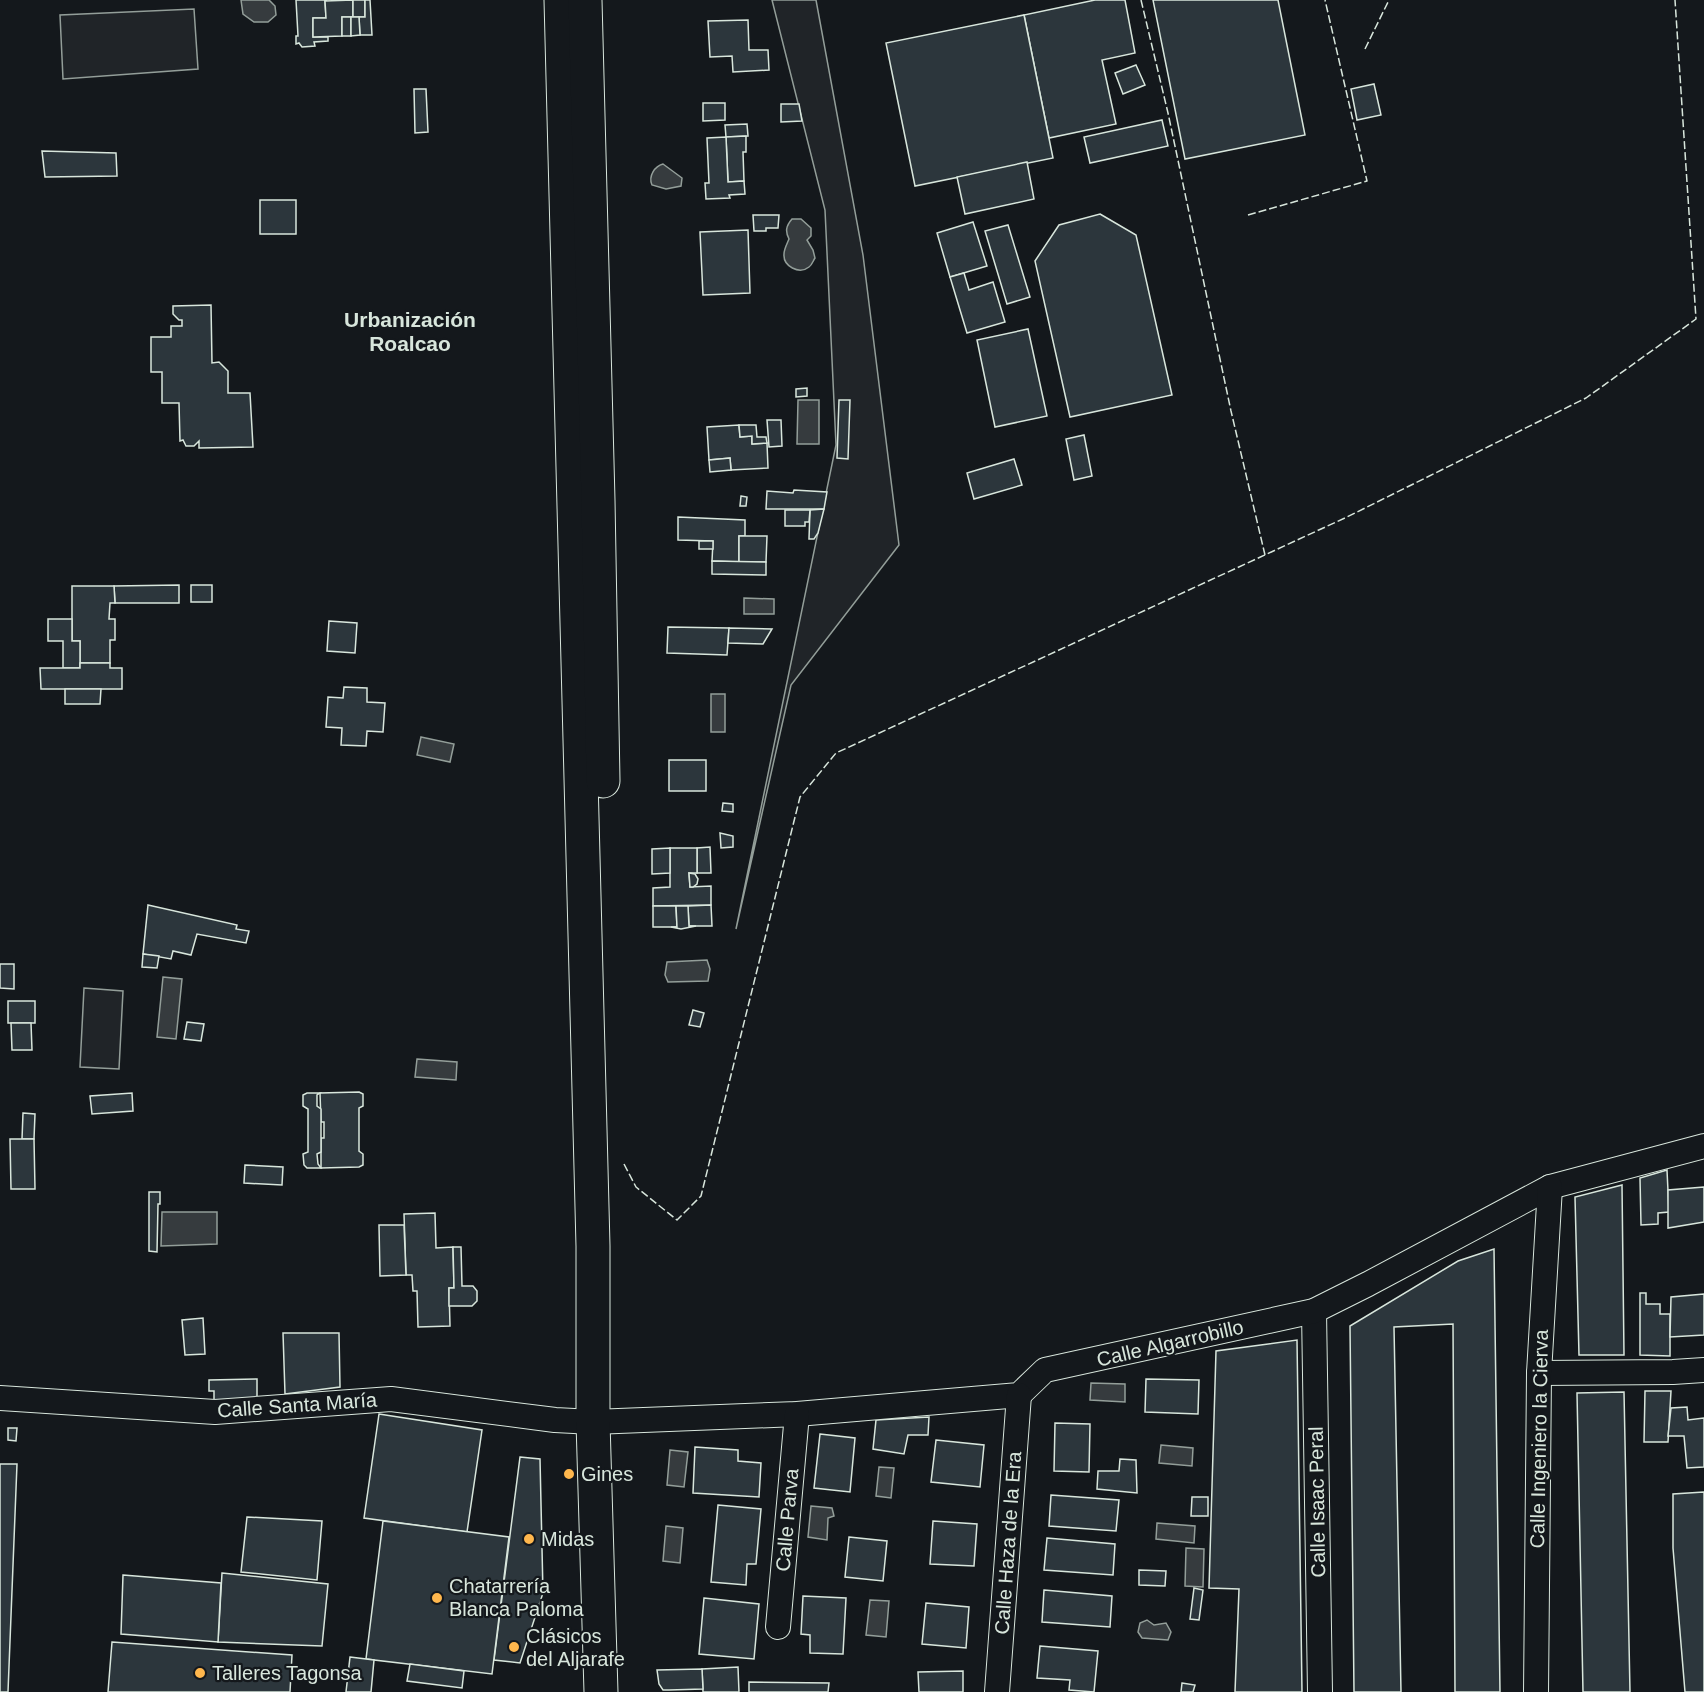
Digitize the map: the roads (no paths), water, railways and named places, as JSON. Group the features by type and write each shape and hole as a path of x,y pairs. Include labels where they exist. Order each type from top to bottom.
{"main road":[{"path":"561,0 593,1246 602,1421 621,1692"},
{"path":"585,0 599,524 610,1207 596,1560 601,1692"}],"street":[{"name":"Calle Algarrobillo","path":"1019,1395 1045,1370 1314,1311 1550,1187 1704,1146"},
{"name":"Calle Ingeniero la Cierva","path":"1536,1692 1539,1373 1550,1187"},
{"name":"Calle Isaac Peral","path":"1314,1311 1320,1692"},
{"path":"1539,1373 1704,1370"},
{"path":"602,1421 797,1414 1019,1395"},
{"name":"Calle Haza de la Era","path":"997,1692 1019,1395"},
{"name":"Calle Santa María","path":"0,1398 215,1412 391,1399 555,1420 602,1421"},
{"name":"Calle Parva","path":"777,1627 797,1414"}],"place":[{"name":"Gines","path":"569,1474"},
{"name":"Midas","path":"529,1539"},
{"name":"Chatarrería Blanca Paloma","path":"437,1598"},
{"name":"Clásicos del Aljarafe","path":"514,1647"},
{"name":"Talleres Tagonsa","path":"200,1673"}],"district":[{"name":"Urbanización Roalcao","path":"410,331"}]}
